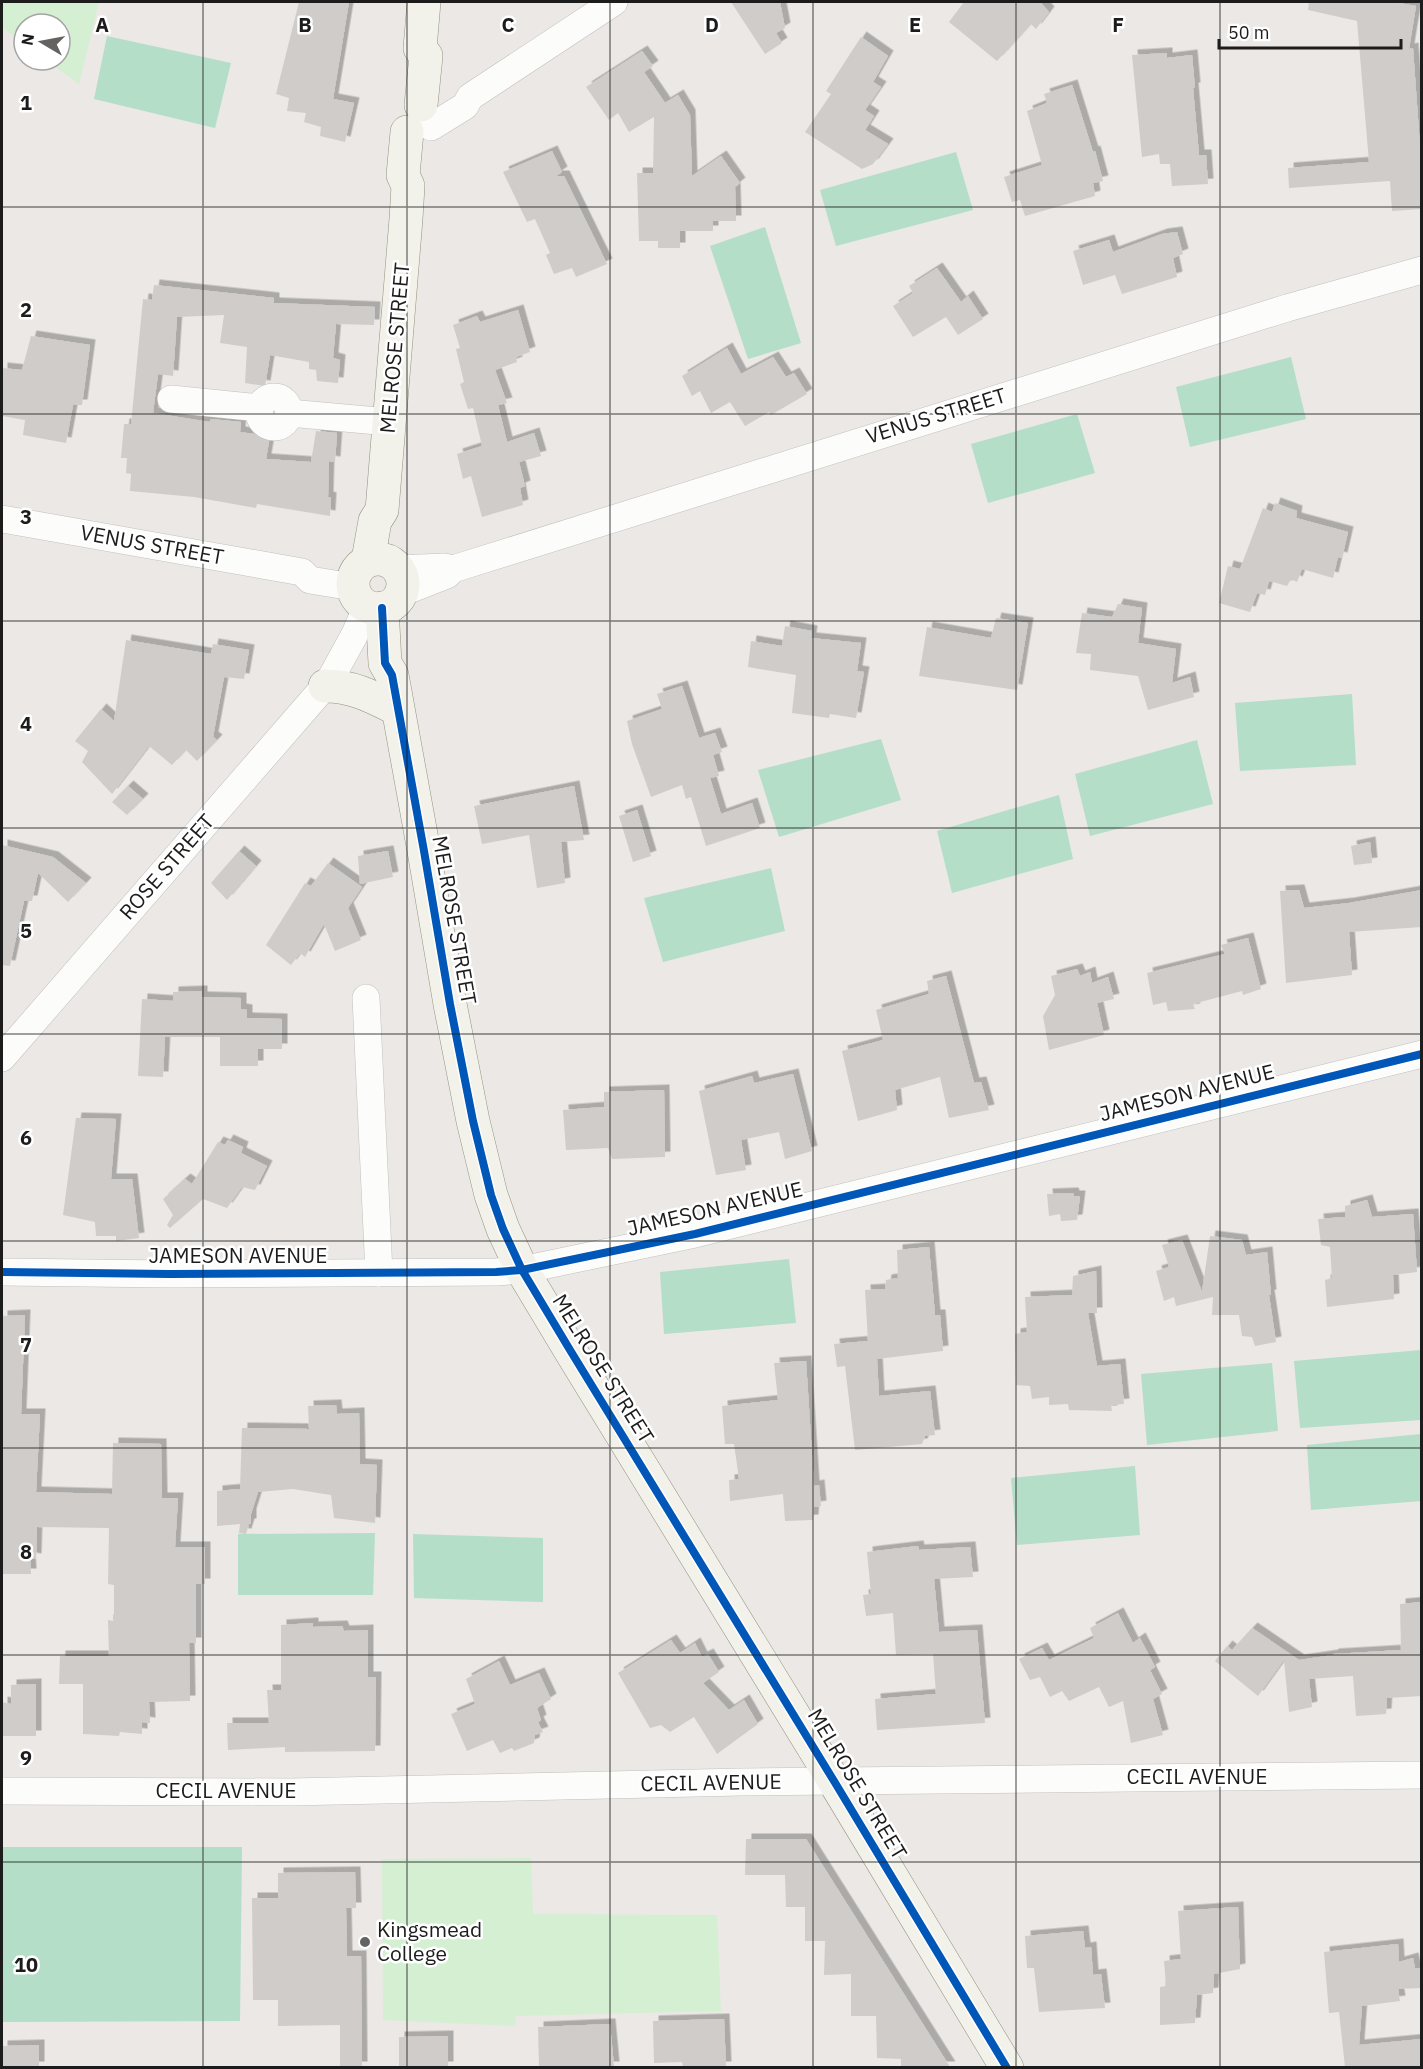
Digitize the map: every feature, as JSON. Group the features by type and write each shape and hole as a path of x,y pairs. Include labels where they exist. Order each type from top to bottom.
{"street":[{"name":"MELROSE STREET","path":"424,2 420,48 412,55 419,119 403,175 408,186 382,510 375,521 379,586 397,659 392,675 397,709 473,1121 491,1195 522,1270 1007,2067"},
{"path":"419,119 461,96 470,97 614,2"},
{"name":"VENUS STREET","path":"2,519 302,573 310,580 379,586 447,575 453,569 1276,311 1422,270"},
{"path":"171,399 260,408 268,399 274,397 285,402 289,413 389,422"},
{"name":"ROSE STREET","path":"2,1058 329,681 341,674 356,659 370,636 379,586"},
{"path":"329,681 372,696 397,709"},
{"path":"366,998 379,1273"},
{"name":"JAMESON AVENUE","path":"2,1272 170,1274 522,1270 695,1234 1422,1054"},
{"name":"CECIL AVENUE","path":"2,1791 291,1792 834,1781 1422,1775"}],"green space":[{"path":"2,2 99,2 79,84 62,72 72,72 72,12 12,12 12,35 2,27"},
{"path":"107,36 231,63 215,128 94,99"},
{"path":"956,152 973,210 836,246 820,190"},
{"path":"765,227 801,343 748,359 710,246"},
{"path":"1291,357 1306,419 1190,447 1176,387"},
{"path":"1077,414 1095,473 988,503 971,444"},
{"path":"1352,694 1356,765 1240,771 1235,703"},
{"path":"881,739 901,800 779,837 758,770"},
{"path":"1197,740 1213,804 1090,836 1075,774"},
{"path":"1059,795 1073,859 952,893 937,831"},
{"path":"771,868 785,931 663,962 644,898"},
{"path":"789,1259 796,1323 664,1334 660,1272"},
{"path":"1421,1350 1421,1420 1300,1428 1294,1361"},
{"path":"1272,1363 1278,1431 1147,1445 1141,1374"},
{"path":"1421,1434 1421,1501 1311,1510 1307,1445"},
{"path":"1135,1466 1140,1535 1017,1545 1011,1478"},
{"path":"375,1533 373,1595 238,1595 238,1534"},
{"path":"413,1534 543,1538 543,1602 414,1598"},
{"path":"2,1847 242,1847 240,2021 2,2022"},
{"path":"531,1858 533,1914 717,1915 721,2011 516,2016 515,2026 383,2020 382,1859"}],"building":[{"path":"299,2 349,2 333,99 354,103 345,142 320,136 321,127 304,122 306,113 287,111 289,98 276,94"},
{"path":"731,2 780,2 785,28 776,33 782,43 765,54"},
{"path":"964,2 1040,2 1049,12 1036,29 1031,24 997,61 949,22"},
{"path":"1309,2 1393,2 1416,6 1409,49 1413,48 1420,147 1422,147 1422,209 1392,211 1390,181 1289,188 1288,168 1369,162 1357,21 1308,10"},
{"path":"861,37 888,56 873,82 881,87 865,110 874,116 865,130 888,144 873,164 862,169 805,132 831,94 826,91"},
{"path":"642,51 653,66 644,72 665,103 678,95 690,115 692,176 721,156 740,183 735,187 736,221 713,221 713,231 680,231 680,248 658,248 658,241 639,241 637,173 653,173 654,117 629,132 618,113 609,120 586,87"},
{"path":"1167,53 1167,58 1192,55 1199,155 1206,155 1208,184 1172,186 1170,164 1160,164 1159,154 1142,157 1132,55"},
{"path":"1072,85 1103,181 1093,183 1095,196 1025,216 1020,200 1012,202 1004,177 1042,165 1027,111 1047,103 1044,94"},
{"path":"552,151 562,172 556,176 564,176 607,264 576,277 572,268 554,274 546,255 550,253 535,219 527,222 503,172"},
{"path":"1177,232 1183,254 1173,258 1177,277 1122,294 1115,275 1083,285 1073,251 1109,240 1113,252 1162,234"},
{"path":"937,268 961,302 968,296 983,319 958,335 946,317 913,337 893,306 913,293 909,286"},
{"path":"154,285 274,298 274,303 375,307 374,325 336,324 333,358 340,360 338,383 317,381 316,370 309,369 309,362 270,355 265,386 245,383 247,347 220,343 224,315 177,317 173,376 158,374 153,413 210,422 210,419 241,422 240,432 270,436 266,459 311,462 316,431 337,433 335,462 329,461 330,516 257,504 256,508 194,497 130,491 131,474 126,473 127,458 121,458 124,424 131,424 143,299 152,300"},
{"path":"518,310 530,352 516,357 517,362 495,370 507,403 498,405 507,442 534,433 541,456 519,462 525,486 520,488 523,505 482,517 471,476 463,479 457,454 482,446 473,408 468,409 460,384 464,382 456,349 460,348 453,325 477,316 480,322"},
{"path":"31,336 90,345 82,405 73,405 66,443 23,435 25,420 2,416 2,368 22,370"},
{"path":"727,348 741,374 773,357 786,377 794,373 807,394 771,415 769,412 745,426 730,402 711,413 700,391 692,396 682,376"},
{"path":"1275,503 1297,511 1296,518 1348,532 1342,558 1338,557 1333,578 1302,569 1297,582 1291,579 1287,586 1269,581 1265,595 1257,593 1250,612 1219,603 1228,566 1240,569 1263,508 1272,512"},
{"path":"1118,604 1142,608 1138,643 1176,649 1172,683 1190,677 1194,697 1148,710 1138,676 1090,670 1091,654 1076,653 1082,613 1112,617"},
{"path":"996,618 1028,623 1017,690 919,676 927,627 991,638"},
{"path":"785,626 812,631 811,638 861,643 857,671 864,672 856,718 830,714 829,718 792,713 796,675 748,667 751,641 782,646"},
{"path":"126,640 211,654 213,644 249,650 244,679 224,677 213,737 217,740 197,761 186,750 172,765 149,746 112,794 82,762 88,751 75,741 101,709 114,721"},
{"path":"682,686 699,738 715,733 722,752 713,755 719,776 710,778 721,814 752,803 760,828 706,846 691,797 686,799 682,785 651,797 632,744 627,721 662,709 657,694"},
{"path":"128,786 143,799 127,815 112,802"},
{"path":"574,786 584,840 561,842 565,883 537,888 529,835 482,844 474,806"},
{"path":"637,810 651,856 633,862 619,816"},
{"path":"1370,842 1372,863 1354,865 1351,846"},
{"path":"2,845 53,857 86,883 68,902 38,873 32,901 24,901 10,966 2,965"},
{"path":"239,851 256,866 227,900 211,883"},
{"path":"388,851 393,877 360,884 358,856"},
{"path":"328,863 362,887 348,908 361,940 335,951 324,924 305,957 300,953 291,965 266,945 305,883 311,886"},
{"path":"1299,890 1304,908 1349,903 1422,890 1422,927 1349,932 1352,975 1286,983 1280,891"},
{"path":"1248,938 1261,989 1243,995 1242,991 1193,1004 1195,1009 1168,1011 1166,1002 1153,1005 1147,973 1225,954 1221,945"},
{"path":"1077,969 1080,976 1090,972 1092,983 1108,977 1114,999 1097,1003 1104,1035 1049,1050 1043,1016 1055,995 1051,976"},
{"path":"946,976 974,1083 981,1082 989,1110 949,1118 940,1077 895,1090 897,1110 858,1121 842,1051 883,1040 876,1010 929,994 927,981"},
{"path":"202,991 202,997 241,998 241,1009 247,1010 247,1018 282,1019 282,1049 258,1049 258,1066 220,1066 220,1037 165,1037 163,1077 138,1076 142,999 173,1001 173,992"},
{"path":"793,1074 812,1151 785,1159 779,1132 741,1140 746,1170 716,1175 699,1091 752,1076 754,1083"},
{"path":"664,1090 665,1157 612,1159 608,1148 566,1150 563,1110 604,1107 604,1092"},
{"path":"76,1118 116,1119 111,1179 132,1179 139,1238 116,1241 116,1236 96,1236 95,1222 63,1215"},
{"path":"228,1140 243,1147 241,1153 267,1166 255,1190 242,1187 227,1208 203,1199 170,1228 167,1225 173,1215 163,1199 185,1179 192,1184 218,1142 225,1145"},
{"path":"1073,1193 1074,1196 1080,1196 1077,1220 1061,1221 1060,1214 1049,1216 1047,1194"},
{"path":"1367,1200 1372,1217 1413,1214 1417,1272 1393,1275 1394,1299 1327,1307 1325,1280 1332,1278 1330,1247 1321,1245 1318,1219 1345,1217 1345,1206"},
{"path":"1210,1236 1242,1240 1246,1255 1267,1252 1271,1295 1269,1295 1276,1342 1255,1346 1252,1337 1242,1336 1239,1315 1212,1315 1213,1297 1176,1306 1174,1297 1164,1301 1156,1271 1169,1267 1162,1245 1182,1240 1202,1292"},
{"path":"929,1247 935,1315 940,1315 943,1351 877,1359 879,1396 930,1391 935,1435 925,1436 922,1444 855,1450 845,1366 837,1367 834,1344 868,1341 865,1290 885,1289 886,1280 898,1278 897,1250"},
{"path":"1096,1271 1097,1313 1088,1313 1097,1366 1120,1364 1124,1404 1111,1405 1112,1411 1069,1410 1068,1404 1049,1405 1049,1397 1032,1399 1030,1386 1016,1385 1015,1334 1027,1332 1025,1297 1072,1295 1073,1276"},
{"path":"25,1315 21,1414 40,1414 36,1492 112,1494 113,1443 161,1444 162,1498 178,1498 175,1547 205,1547 205,1584 196,1584 196,1643 189,1643 190,1701 149,1702 150,1723 142,1722 142,1734 120,1732 119,1736 83,1734 83,1684 59,1684 60,1656 109,1656 108,1620 114,1621 114,1585 108,1584 109,1528 37,1527 36,1559 30,1558 31,1574 2,1574 2,1316"},
{"path":"806,1361 814,1486 819,1485 821,1506 814,1507 813,1520 785,1521 783,1494 730,1501 729,1480 739,1479 734,1444 725,1444 722,1406 778,1400 774,1363"},
{"path":"336,1405 337,1414 359,1413 360,1464 377,1465 375,1523 334,1518 331,1495 293,1489 258,1492 251,1514 251,1524 246,1534 239,1533 240,1524 217,1526 217,1491 240,1489 242,1428 309,1429 308,1406"},
{"path":"918,1546 919,1550 970,1547 973,1577 934,1579 939,1632 977,1630 985,1723 877,1730 875,1699 936,1694 933,1654 896,1655 893,1613 866,1616 863,1595 871,1594 867,1552"},
{"path":"1422,1602 1422,1696 1387,1698 1386,1714 1356,1716 1353,1676 1309,1679 1312,1707 1289,1712 1284,1660 1258,1696 1215,1661 1227,1646 1232,1650 1252,1628 1299,1660 1333,1654 1401,1650 1400,1604"},
{"path":"1118,1613 1133,1643 1140,1638 1155,1667 1150,1670 1162,1694 1153,1699 1163,1735 1131,1743 1123,1701 1109,1707 1099,1687 1069,1701 1062,1691 1050,1697 1040,1677 1030,1680 1019,1659 1042,1648 1049,1660 1094,1638 1090,1628"},
{"path":"313,1623 313,1627 342,1626 344,1631 368,1630 368,1677 376,1677 375,1751 285,1752 285,1747 228,1750 227,1723 269,1723 267,1690 281,1690 281,1625"},
{"path":"671,1640 680,1653 695,1643 702,1657 708,1654 719,1672 703,1683 729,1710 744,1700 758,1724 717,1754 694,1717 670,1732 661,1725 650,1728 618,1673"},
{"path":"499,1661 510,1685 539,1673 551,1699 537,1708 541,1720 538,1722 543,1732 535,1735 534,1743 514,1751 512,1748 500,1753 493,1740 467,1751 451,1714 475,1704 466,1679"},
{"path":"36,1684 36,1736 2,1736 2,1702 11,1704 11,1685"},
{"path":"746,1839 806,1839 950,2067 901,2067 901,2059 877,2058 876,2016 851,2016 851,1974 824,1975 825,1941 805,1941 805,1907 786,1907 785,1875 745,1875"},
{"path":"355,1872 356,1908 346,1908 347,1956 361,1956 362,2067 340,2067 340,2025 278,2026 278,2000 253,2000 252,1898 278,1898 278,1873"},
{"path":"1238,1907 1240,1969 1214,1974 1213,1993 1197,1995 1195,2023 1160,2025 1160,1987 1166,1986 1164,1961 1181,1959 1178,1911"},
{"path":"1083,1931 1085,1948 1091,1947 1093,1975 1101,1974 1105,2008 1039,2012 1034,1968 1027,1968 1025,1936"},
{"path":"1398,1944 1399,1962 1413,1958 1415,1968 1422,1968 1422,1988 1398,1989 1400,2001 1362,2006 1359,2045 1422,2039 1422,2067 1345,2067 1339,2012 1329,2013 1324,1952"},
{"path":"724,2019 726,2067 683,2067 682,2062 654,2063 653,2021"},
{"path":"610,2024 614,2067 539,2067 538,2027"},
{"path":"448,2036 448,2067 399,2067 399,2037"},
{"path":"39,2045 39,2067 2,2067 2,2046"}],"cycle path":[{"path":"382,608 385,663 392,675 450,1004 473,1121 491,1195 503,1229 522,1270 570,1350 1007,2068"},
{"path":"2,1272 170,1274 522,1270 695,1234 1422,1054"}],"place":[{"name":"Kingsmead College","path":"365,1942"}]}
